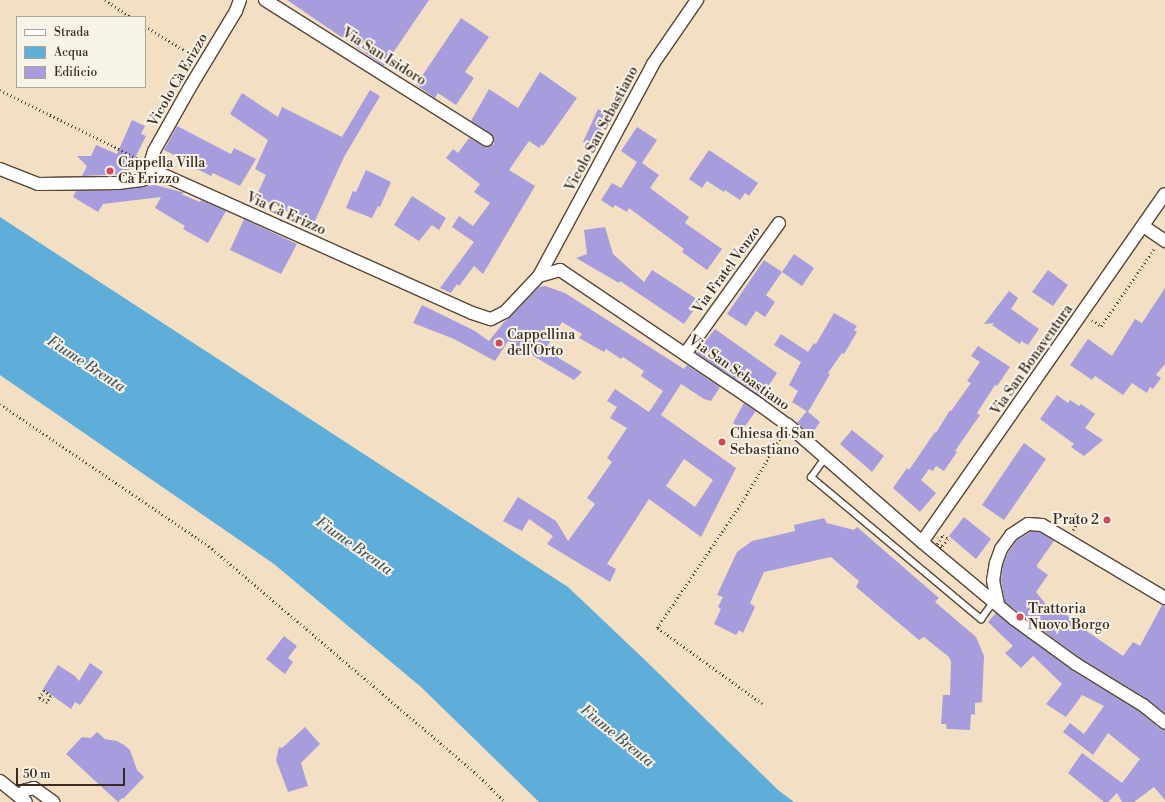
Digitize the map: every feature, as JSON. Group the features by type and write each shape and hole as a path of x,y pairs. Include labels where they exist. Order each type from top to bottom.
{"street":[{"name":"Vicolo Cà Erizzo","path":"150,164 154,151 205,62 236,12 240,0"},
{"name":"Via San Isidoro","path":"265,0 487,140"},
{"name":"Vicolo San Sebastiano","path":"539,276 653,64 697,0"},
{"path":"0,169 38,184 118,183 142,180 159,173 150,164"},
{"name":"Via Cà Erizzo","path":"159,173 472,313 491,319 505,312 539,276"},
{"name":"Via San Bonaventura","path":"922,542 1083,314 1165,194"},
{"name":"Via Fratel Venzo","path":"685,354 778,223"},
{"path":"1143,226 1161,243"},
{"name":"Via San Sebastiano","path":"539,276 560,270 788,425 922,542 1045,643 1143,705 1165,724"},
{"path":"996,603 993,581 996,563 1001,549 1011,535 1028,524 1042,525 1165,598"},
{"path":"0,781 23,799 26,790 34,788 53,802"}],"lane":[{"path":"825,458 811,477 981,619 996,603"}],"path":[{"path":"105,0 129,16"},
{"path":"146,27 205,62"},
{"path":"0,90 150,164"},
{"path":"1083,314 1101,326 1161,243"},
{"path":"0,404 209,546 480,777 505,802"},
{"path":"762,704 657,628 742,502 788,425"},
{"path":"1067,541 1077,522 1075,510"},
{"path":"44,690 51,696 47,703 39,698 44,690"}],"water":[{"name":"Fiume Brenta","path":"0,217 568,587 778,790 794,802 539,802 421,687 274,564 0,375"}],"building":[{"path":"287,0 429,0 384,66"},
{"path":"461,18 489,37 465,72 474,78 456,105 438,93 435,98 416,85"},
{"path":"540,72 577,98 543,146 542,144 539,148 529,141 509,170 535,186 483,274 474,266 459,286 457,284 451,293 440,288 474,242 452,227 459,216 473,226 490,203 474,192 480,184 446,158 453,149 458,153 469,138 486,147 494,144 491,134 471,121 489,89 518,108"},
{"path":"370,90 380,96 344,157 313,225 302,218 256,197 266,175 255,169 268,140 230,114 242,93 278,117 282,107 342,137"},
{"path":"598,109 609,115 594,147 583,142"},
{"path":"132,120 145,126 141,134 146,136 127,174 82,176 87,166 77,156 91,156 96,145 117,154"},
{"path":"177,126 231,154 234,148 256,159 240,186 213,173 211,176 193,167 194,165 164,150"},
{"path":"637,127 657,140 642,163 659,175 650,188 689,217 685,223 722,249 707,270 682,252 684,249 629,208 627,212 615,205 613,208 601,200 612,183 621,188 637,162 621,151"},
{"path":"709,150 758,183 749,196 745,193 740,200 707,181 702,188 689,179"},
{"path":"366,170 391,182 380,207 378,206 372,218 346,208 353,191 356,192"},
{"path":"155,185 185,193 181,194 200,202 201,200 226,211 208,243 183,229 185,226 155,208 161,197 103,204 98,212 73,197 76,191 119,190"},
{"path":"412,196 446,218 439,230 432,225 419,241 394,225"},
{"path":"244,219 297,244 281,274 230,250"},
{"path":"605,227 613,254 644,282 652,270 700,301 684,324 620,281 619,283 576,258 587,254 584,230"},
{"path":"794,254 814,268 802,286 782,272"},
{"path":"764,260 782,272 766,295 775,302 765,317 756,311 746,326 727,314"},
{"path":"1048,270 1068,285 1053,306 1032,292"},
{"path":"545,286 565,293 684,369 687,365 720,387 711,401 704,399 681,384 661,415 736,468 701,537 649,499 607,564 616,569 610,582 547,544 553,536 529,519 522,531 503,521 518,497 556,521 568,541 595,504 587,498 612,462 607,458 627,428 610,418 617,407 607,401 615,389 649,412 663,391 641,376 644,371 623,357 621,359 606,349 604,352 579,338 582,334 562,322 545,350 582,372 574,380 508,341 495,361 454,339 413,323 422,305 475,331 489,341 505,321 539,287","holes":["684,459 713,480 695,507 666,486"]},
{"path":"1165,288 1165,364 1156,375 1161,378 1153,389 1150,387 1147,393 1132,383 1123,395 1095,376 1092,380 1070,365 1088,339 1112,356 1135,319 1142,323"},
{"path":"1009,291 1018,298 1011,309 1039,329 1028,345 1021,341 1020,344 992,325 994,323 984,324"},
{"path":"834,313 857,326 854,330 857,332 844,354 842,353 828,373 830,374 808,412 792,402 798,391 789,385 801,362 774,345 781,334 808,352 814,343 816,344"},
{"path":"715,329 777,373 761,397 696,353"},
{"path":"978,346 1010,367 997,386 995,385 977,413 980,415 955,451 957,452 944,471 936,466 933,471 929,469 921,480 936,493 920,512 893,488 907,468 909,470 935,432 936,433 950,410 951,411 971,383 967,381 980,362 971,356"},
{"path":"1057,395 1068,403 1070,400 1079,406 1081,404 1095,414 1085,428 1103,440 1084,456 1071,447 1074,444 1040,419"},
{"path":"744,403 756,411 743,429 733,423"},
{"path":"807,411 820,422 811,435 797,423"},
{"path":"852,430 884,456 872,472 840,444"},
{"path":"1024,443 1046,459 1004,520 982,505"},
{"path":"964,517 991,539 976,559 949,536"},
{"path":"824,518 827,523 854,530 857,527 939,598 935,602 976,637 984,656 982,702 975,703 975,715 971,714 970,730 947,729 946,724 941,724 943,695 950,695 951,662 949,657 924,637 919,640 856,587 859,581 831,557 764,572 750,603 755,607 743,633 739,630 736,635 714,624 721,609 718,607 723,597 717,595 737,552 752,541 795,531 794,525"},
{"path":"1030,532 1040,532 1054,541 1037,565 1037,567 1048,575 1036,592 1053,613 1056,609 1070,617 1069,619 1123,656 1133,642 1140,646 1162,605 1165,605 1165,713 1147,699 1080,658 1005,602 1001,581 1003,565 1008,553 1016,541"},
{"path":"996,613 1072,670 1139,711 1160,729 1165,730 1165,800 1154,787 1134,802 1122,802 1117,793 1108,802 1104,802 1068,773 1082,753 1122,783 1140,759 1108,733 1093,755 1063,732 1070,723 1084,734 1104,706 1082,695 1066,717 1046,704 1062,684 1033,656 1021,668 1005,653 1013,646 988,622"},
{"path":"284,636 297,646 288,658 293,662 285,674 266,659"},
{"path":"90,663 103,672 80,705 75,702 71,709 43,689 58,665 75,676 79,681"},
{"path":"305,727 320,744 301,763 308,786 288,792 276,760 279,747 282,748"},
{"path":"97,732 105,739 117,741 130,750 137,770 144,777 123,799 122,798 118,802 66,754 82,737 91,738"}],"place":[{"name":"Cappella Villa Cà Erizzo","path":"110,171"},
{"name":"Cappellina dell'Orto","path":"499,343"},
{"name":"Chiesa di San Sebastiano","path":"722,442"},
{"name":"Prato 2","path":"1107,520"},
{"name":"Trattoria Nuovo Borgo","path":"1020,617"}]}
